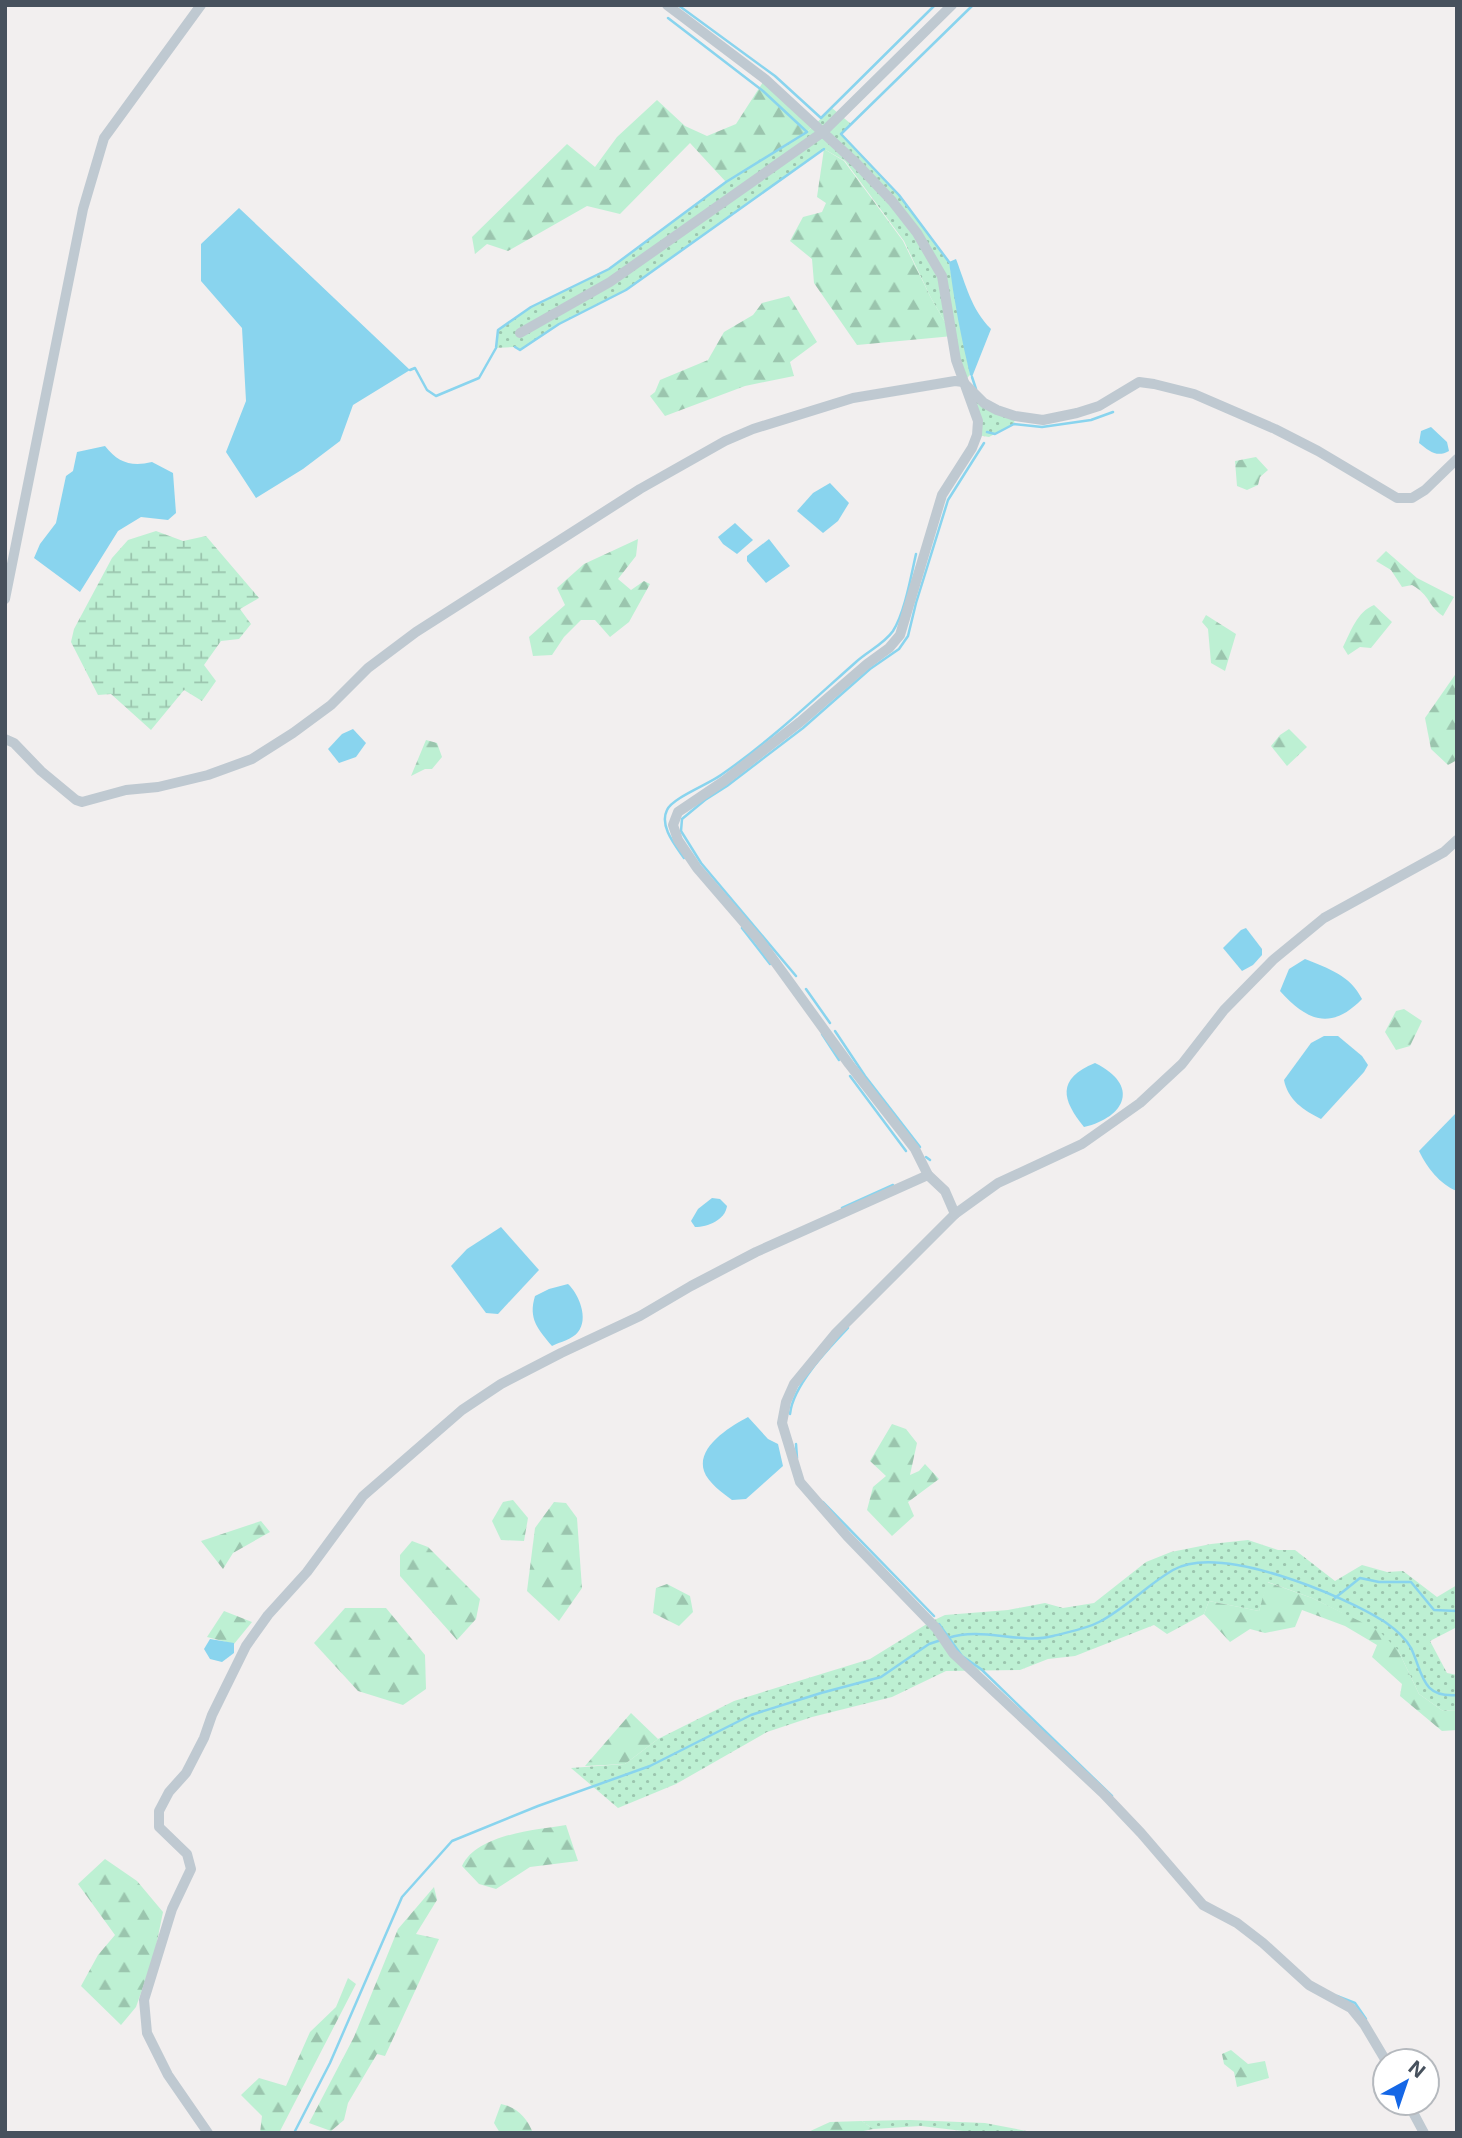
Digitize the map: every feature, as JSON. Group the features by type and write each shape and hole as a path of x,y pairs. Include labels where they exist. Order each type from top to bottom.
{"street":[{"path":"5,599 83,209 104,138 201,5"},
{"path":"667,5 765,79 892,201 917,233 942,276 957,360 978,421 972,449 942,495 900,635 889,648 800,722 724,781 678,812 673,825 678,840 697,868 780,968 915,1149 928,1175 945,1191 955,1213"},
{"path":"520,333 610,282 823,132 953,5"},
{"path":"5,739 14,743 41,771 82,802 127,790 158,787 208,775 252,759 331,705 368,668 416,632 640,488 752,429 853,398 955,381 963,382 984,404 1015,416 1043,420 1099,406 1139,383 1154,384 1181,390 1275,429 1318,451 1396,498 1412,498 1425,490 1457,459"},
{"path":"1378,2047 1351,2008 1309,1985 1237,1923 1203,1905 1141,1833 1102,1793 953,1653 936,1628 846,1536 800,1482 782,1423 786,1402 794,1384 827,1343 955,1213 998,1183 1083,1144 1140,1103 1182,1064 1224,1010 1273,960 1324,918 1444,852 1457,840"},
{"path":"208,2133 168,2075 147,2033 144,2000 172,1909 191,1869 187,1854 159,1827 159,1811 169,1793 186,1773 205,1738 212,1715 246,1646 268,1615 307,1572 363,1496 461,1410 500,1384 640,1316 756,1252 928,1175"},
{"path":"1415,2117 1424,2133"}],"green space":[{"path":"765,79 815,124 807,132 726,182 690,143 620,214 587,206 508,251 487,244 475,254 472,237 567,144 595,167 617,137 657,100 685,126 707,136 736,124"},
{"path":"832,108 851,124 841,134 899,195 949,262 970,375 964,381 956,360 953,336 931,298 904,241 845,161 824,149 626,290 559,324 520,350 515,347 496,348 498,330 531,307 609,269 726,182 807,132"},
{"path":"824,149 844,161 903,241 953,336 857,345 814,283 812,259 790,241 803,217 822,212 826,203 817,197"},
{"path":"789,296 817,342 790,362 794,376 745,386 665,416 650,396 655,392 660,380 708,360 724,332 753,315 762,303"},
{"path":"964,383 984,403 1015,416 1014,424 989,437 977,435 978,421"},
{"path":"1256,457 1268,470 1260,477 1258,485 1247,490 1237,486 1235,461"},
{"path":"156,531 183,541 206,536 259,598 240,609 251,624 239,639 221,641 204,665 216,681 202,701 184,690 151,730 111,694 98,695 71,642 74,629 112,558 128,540"},
{"path":"638,539 636,556 618,579 631,590 644,581 650,584 629,622 610,637 595,620 581,620 564,637 552,655 533,656 529,637 565,605 557,588 584,564"},
{"path":"1386,551 1417,578 1454,597 1443,616 1418,589 1412,585 1402,587 1391,570 1376,561"},
{"path":"1374,605 1392,622 1371,648 1360,647 1348,655 1343,647 1352,629 1363,612"},
{"path":"1206,615 1236,634 1225,671 1211,663 1208,629 1202,622"},
{"path":"1457,672 1457,760 1448,765 1431,749 1425,718"},
{"path":"1289,729 1307,747 1287,766 1271,746"},
{"path":"426,740 437,743 442,757 432,769 425,769 411,776"},
{"path":"1404,1009 1422,1021 1410,1046 1396,1050 1385,1032 1396,1011"},
{"path":"892,1424 906,1429 917,1443 910,1475 925,1464 939,1479 908,1502 914,1516 892,1536 867,1510 873,1487 886,1476 870,1461"},
{"path":"513,1500 528,1518 524,1541 501,1540 492,1521 503,1502"},
{"path":"554,1502 566,1503 577,1518 582,1588 559,1621 527,1591 535,1528"},
{"path":"261,1521 270,1532 233,1553 223,1569 201,1541"},
{"path":"1248,1540 1278,1550 1295,1550 1335,1581 1362,1565 1387,1572 1403,1571 1437,1597 1457,1585 1457,1627 1430,1641 1447,1673 1457,1675 1457,1710 1443,1711 1419,1694 1398,1650 1342,1613 1312,1598 1268,1582 1259,1611 1209,1601 1204,1614 1167,1634 1154,1625 1075,1656 1048,1659 1020,1670 946,1671 892,1697 812,1717 767,1732 676,1784 618,1808 571,1768 625,1764 658,1739 734,1701 870,1659 945,1615 1008,1610 1045,1603 1063,1608 1094,1603 1146,1562 1171,1552"},
{"path":"412,1541 428,1547 480,1599 476,1619 457,1640 400,1576 400,1555"},
{"path":"1267,1582 1312,1598 1378,1630 1398,1650 1419,1694 1443,1711 1457,1710 1457,1730 1442,1731 1400,1696 1402,1684 1372,1657 1377,1645 1345,1626 1302,1610 1295,1627 1265,1633 1250,1629 1230,1642 1204,1614 1209,1601 1259,1611"},
{"path":"667,1584 690,1596 693,1612 679,1626 653,1613 656,1588"},
{"path":"345,1608 386,1608 425,1655 426,1689 403,1705 358,1691 314,1643"},
{"path":"224,1611 252,1622 234,1644 207,1637"},
{"path":"631,1713 658,1739 625,1764 585,1766"},
{"path":"566,1825 578,1861 530,1867 496,1889 479,1884 462,1866 470,1855 493,1840"},
{"path":"105,1859 137,1881 163,1912 154,1956 136,2007 121,2025 81,1986 98,1955 115,1935 78,1884"},
{"path":"434,1887 437,1900 416,1934 439,1939 385,2056 377,2054 348,2103 344,2120 331,2131 309,2123 354,2037 398,1929"},
{"path":"348,1978 356,1984 279,2133 260,2133 262,2116 241,2095 259,2078 286,2086 310,2032 336,2007"},
{"path":"1231,2050 1248,2064 1265,2061 1269,2078 1237,2087 1234,2072 1224,2064 1222,2054"},
{"path":"501,2104 521,2114 533,2133 500,2133 494,2123"},
{"path":"862,2121 985,2123 1037,2133 980,2133 921,2126 873,2129"},
{"path":"862,2121 873,2129 854,2133 806,2133 830,2122"}],"water":[{"path":"239,208 410,370 353,405 340,441 303,469 256,498 226,452 246,401 242,328 201,281 201,244"},
{"path":"956,259 974,305 991,329 972,377 955,305 949,262"},
{"path":"1431,427 1447,442 1449,451 1437,454 1419,443 1421,431"},
{"path":"105,446 120,460 138,464 152,462 173,473 176,513 168,520 141,517 118,531 80,592 34,558 40,544 56,523 66,476 73,471 77,452"},
{"path":"830,483 849,503 838,521 823,533 797,511 813,493"},
{"path":"735,523 753,540 737,554 718,537"},
{"path":"769,539 790,566 766,583 747,561 747,556"},
{"path":"353,729 366,743 356,757 339,763 328,749 342,734"},
{"path":"1246,928 1262,949 1262,955 1253,965 1242,971 1223,948"},
{"path":"1305,959 1345,978 1362,999 1351,1009 1330,1018 1310,1015 1300,1009 1280,991 1289,969"},
{"path":"1324,1036 1338,1036 1362,1056 1368,1065 1321,1119 1297,1104 1284,1080 1311,1043"},
{"path":"1095,1063 1118,1081 1122,1100 1110,1116 1084,1127 1071,1108 1067,1091 1074,1076"},
{"path":"1457,1112 1457,1191 1434,1174 1419,1151"},
{"path":"712,1198 720,1199 727,1206 726,1211 715,1222 695,1227 691,1221 698,1209"},
{"path":"501,1227 539,1270 498,1314 486,1313 451,1266 467,1249"},
{"path":"568,1284 576,1294 583,1320 573,1337 552,1346 534,1317 535,1296"},
{"path":"748,1417 768,1439 778,1444 783,1466 746,1499 732,1500 709,1480 703,1462 705,1454 717,1438"},
{"path":"210,1639 234,1643 234,1653 222,1662 210,1659 204,1649"}],"waterway":[{"path":"678,5 775,76 821,118 935,5"},
{"path":"949,262 899,195 841,134 973,5"},
{"path":"410,370 415,368 427,390 436,396 479,378 496,348 498,330 531,307 609,269 726,182 807,132 763,91 668,18"},
{"path":"515,347 520,350 559,324 626,290 824,149"},
{"path":"972,377 976,389"},
{"path":"987,432 995,434 1014,424 1042,427 1091,420 1113,412"},
{"path":"796,976 701,863 681,831 682,819 803,728 870,669 899,649 908,636 948,500 984,443"},
{"path":"684,858 666,829 665,816 670,805 721,775 756,749 889,636 904,604 916,554"},
{"path":"742,928 770,964"},
{"path":"806,989 830,1023"},
{"path":"835,1031 865,1076 920,1147"},
{"path":"822,1034 839,1060"},
{"path":"850,1076 906,1151"},
{"path":"926,1157 930,1160"},
{"path":"842,1208 893,1185"},
{"path":"790,1414 804,1380 848,1328"},
{"path":"796,1444 797,1458"},
{"path":"823,1502 934,1616"},
{"path":"948,1638 974,1634 1040,1638 1077,1630 1109,1616 1173,1570 1194,1563 1220,1563 1249,1567 1280,1576 1365,1611 1389,1625 1406,1640 1421,1675 1430,1688 1445,1695 1457,1695"},
{"path":"1335,1598 1360,1578 1379,1582 1411,1582 1434,1610 1457,1611"},
{"path":"939,1624 962,1656 981,1669 1112,1796"},
{"path":"294,2133 330,2063 402,1897 452,1841 538,1806 650,1766 751,1715 881,1677 929,1644 941,1640"},
{"path":"1337,1996 1355,2003 1366,2019"}]}
